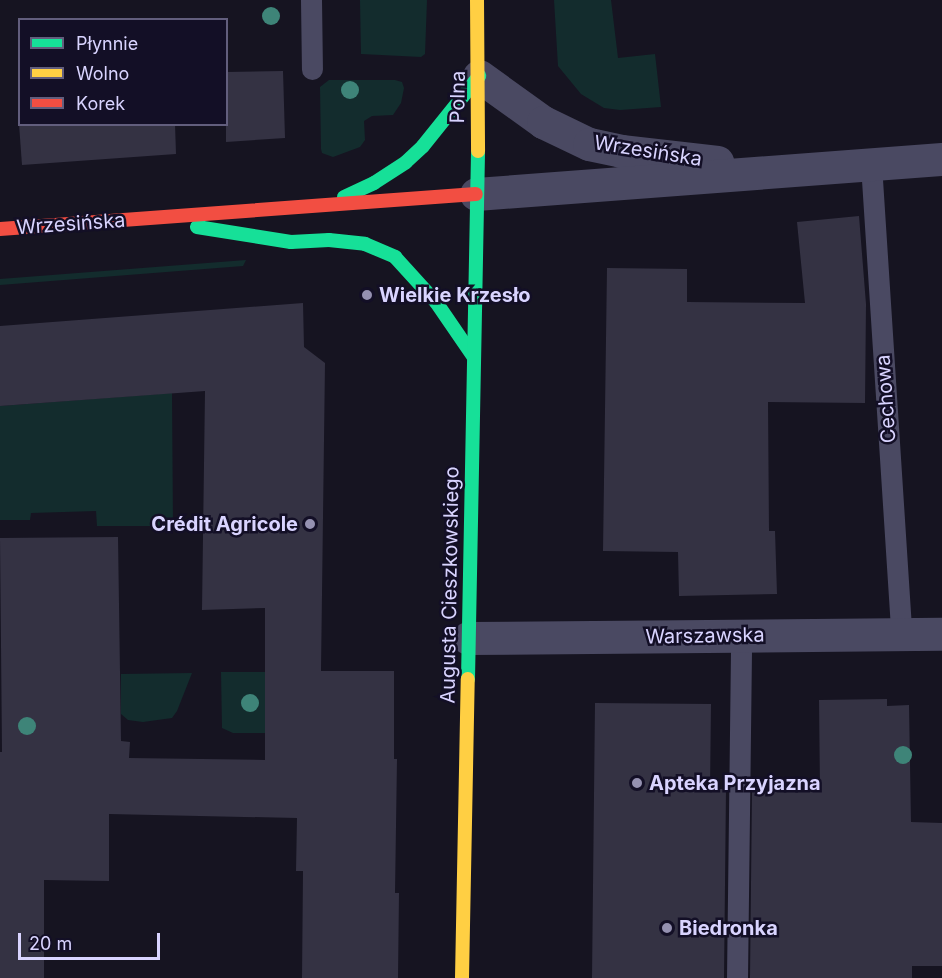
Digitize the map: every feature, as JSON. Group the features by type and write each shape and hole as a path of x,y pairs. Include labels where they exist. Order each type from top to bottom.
{"street":[{"name":"Polna","path":"476,194 477,0"},
{"name":"Wrzesińska","path":"327,205 374,183 406,162 423,146 478,76 543,122 597,146 787,171"},
{"name":"Wrzesińska","path":"0,229 942,159"},
{"name":"Augusta Cieszkowskiego","path":"462,978 476,194"},
{"name":"Wrzesińska","path":"142,219 291,242 329,240 365,244 395,257 416,277 473,356"},
{"name":"Warszawska","path":"468,638 942,634"}],"lane":[{"path":"311,0 312,69"},
{"name":"Cechowa","path":"871,164 901,634"},
{"path":"737,978 741,636"}],"green space":[{"path":"360,0 427,0 425,54 421,57 361,54"},
{"path":"554,0 611,0 618,58 655,54 661,107 620,110 604,108 581,94 558,66"},
{"path":"329,80 395,80 402,82 404,88 401,103 393,115 372,116 364,121 365,140 360,147 333,157 322,153 321,149 320,87"},
{"path":"246,260 243,266 0,285 0,279"},
{"path":"172,393 173,526 97,526 96,511 31,513 30,520 0,520 0,406"},
{"path":"221,672 265,672 265,733 233,733 222,728"},
{"path":"192,673 172,718 143,722 128,720 121,714 121,674"}],"building":[{"path":"283,71 285,138 226,142 228,72"},
{"path":"19,126 175,126 176,154 22,165"},
{"path":"859,216 866,304 865,403 768,402 769,531 775,531 777,594 679,596 678,552 603,551 607,268 687,269 687,302 805,303 797,222"},
{"path":"303,303 304,347 325,363 321,671 394,671 394,759 397,759 395,893 399,893 398,978 302,978 303,871 296,871 297,818 109,814 109,881 44,880 44,978 0,978 0,752 2,752 0,538 118,537 121,741 130,742 129,758 265,760 265,608 202,610 205,391 0,406 0,326"},
{"path":"887,699 887,706 909,705 911,822 942,823 942,966 912,966 912,978 750,978 752,790 820,790 819,700"},
{"path":"595,703 711,704 710,789 726,789 724,978 592,978"}],"traffic: fast":[{"path":"344,197 374,183 406,162 423,146 479,76"},
{"path":"468,679 478,151"},
{"path":"197,227 291,242 329,240 365,244 395,257 436,302 473,356"}],"traffic: slow":[{"path":"477,0 478,151"},
{"path":"462,978 468,679"}],"traffic: jam":[{"path":"0,229 476,194"}],"place":[{"name":"Wielkie Krzesło","path":"367,295"},
{"name":"Crédit Agricole","path":"310,524"},
{"name":"Apteka Przyjazna","path":"637,783"},
{"name":"Biedronka","path":"667,928"}]}
